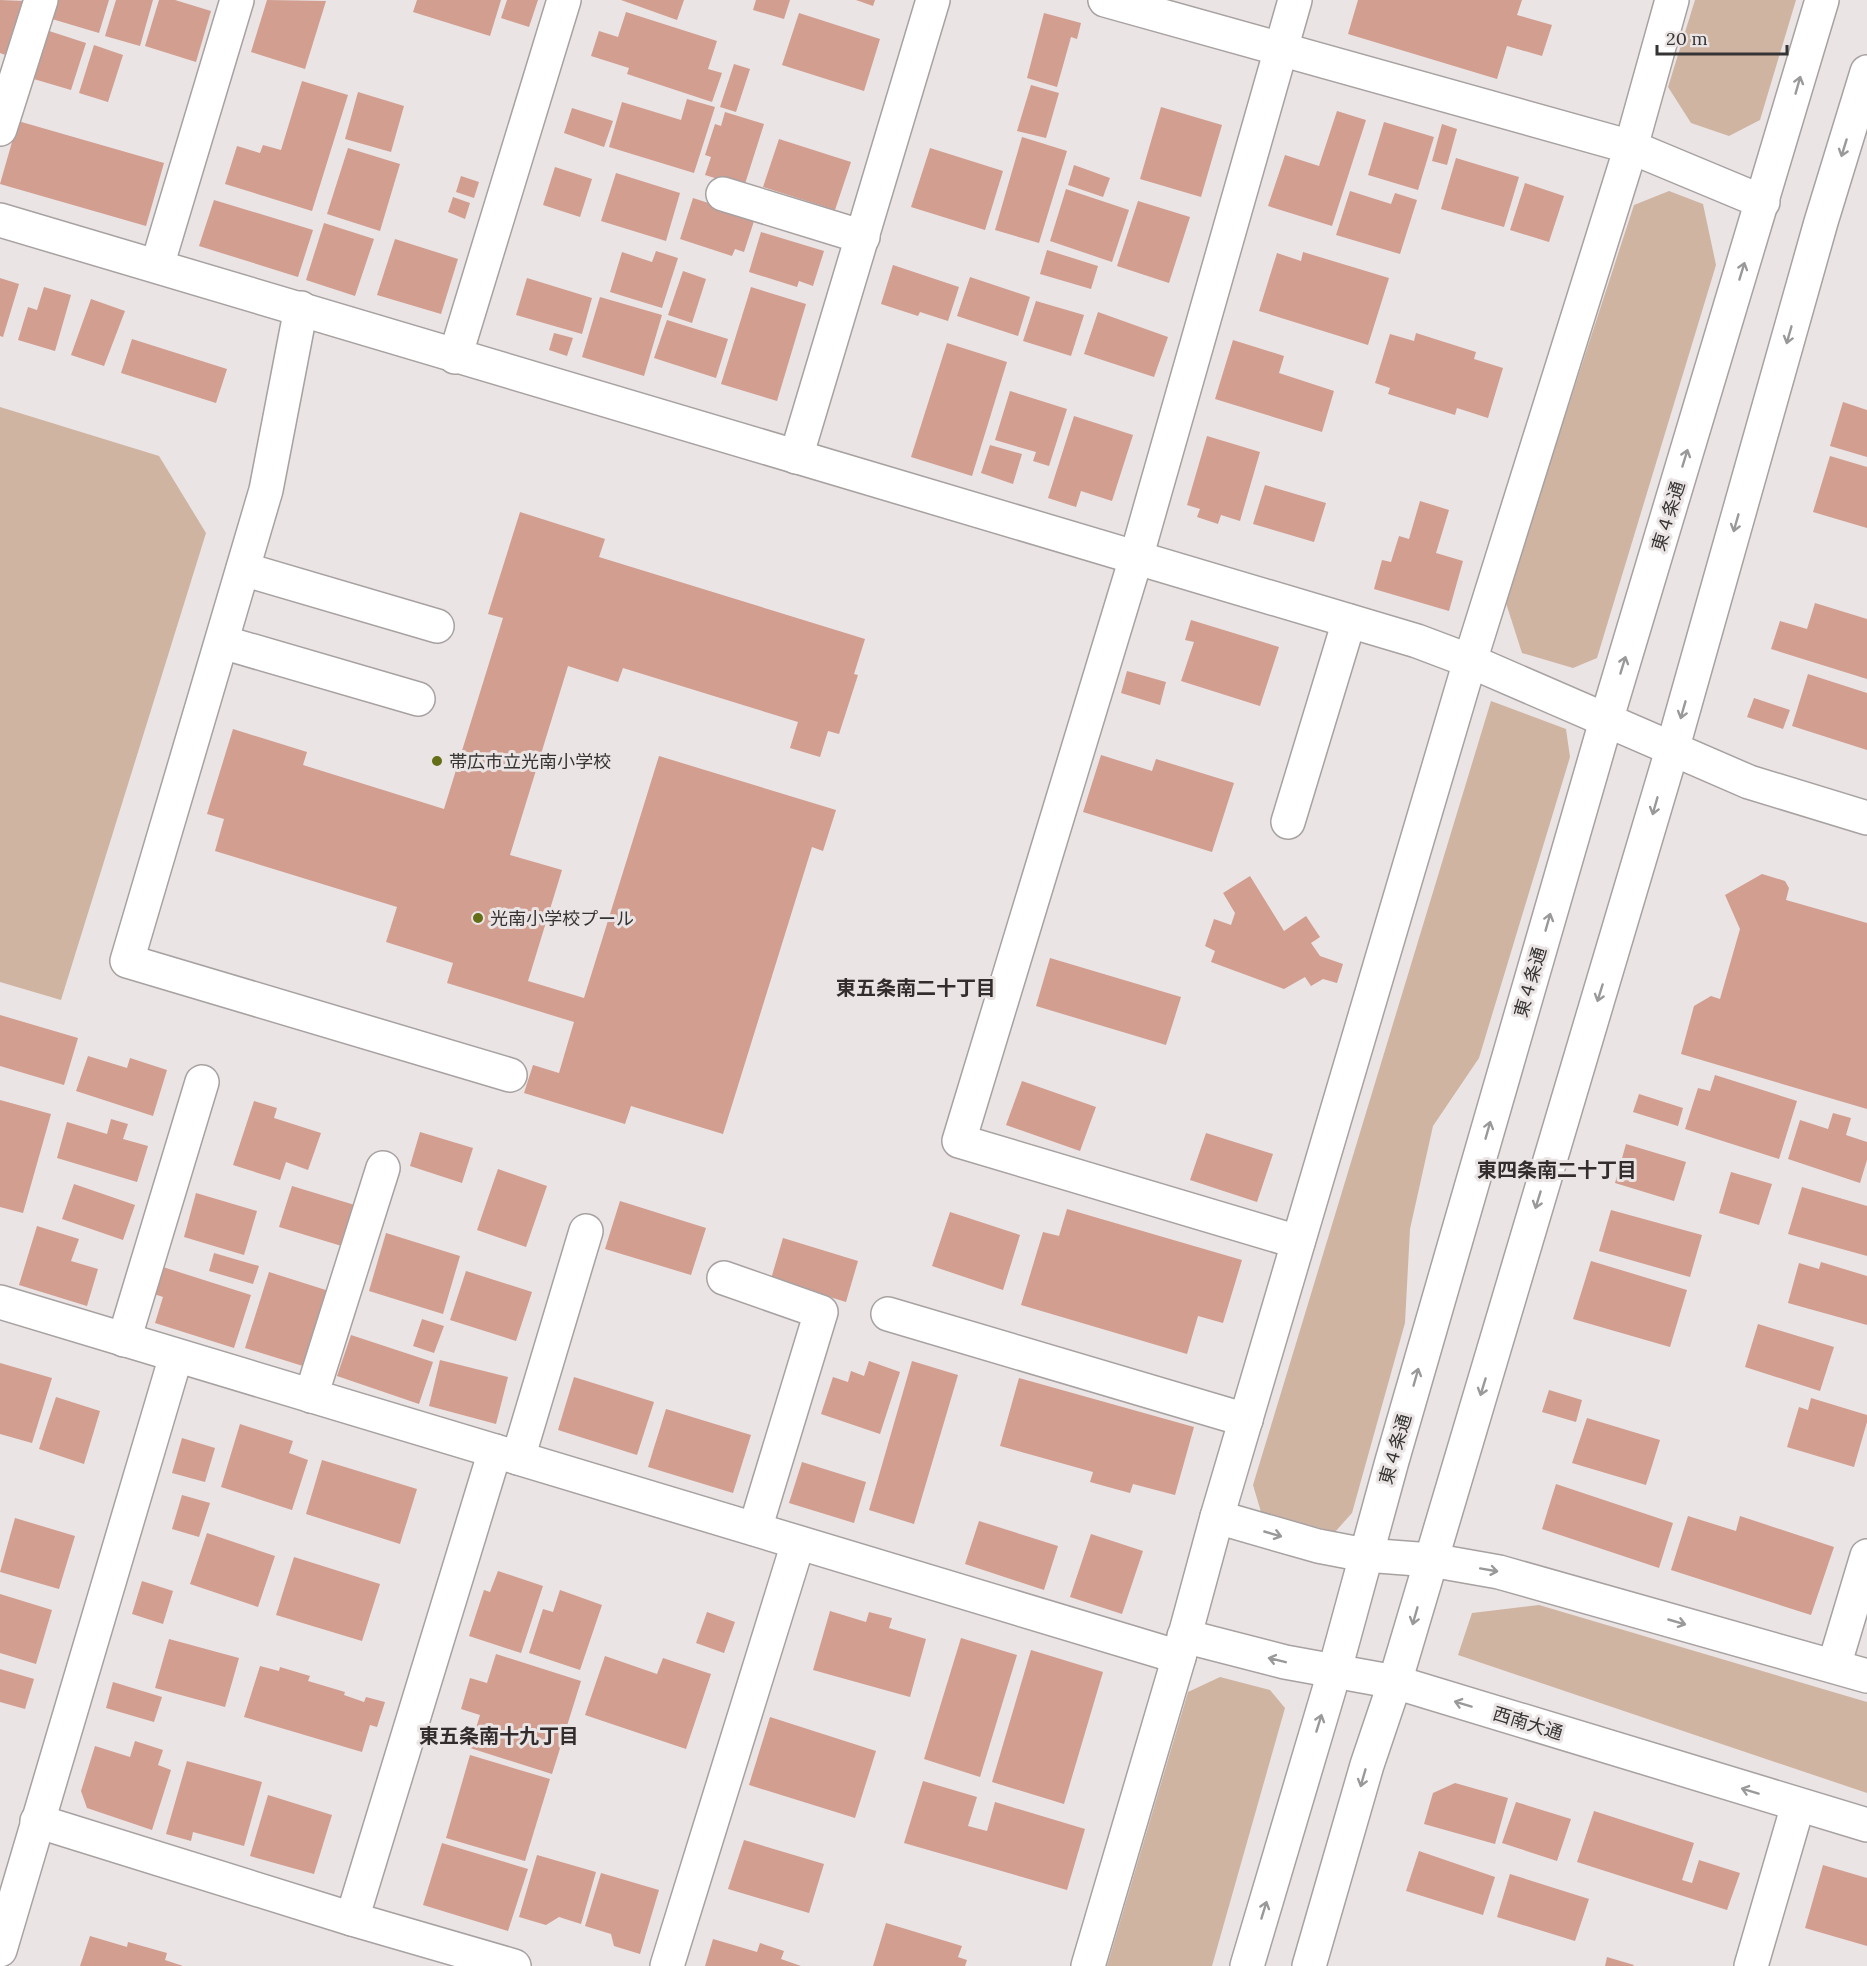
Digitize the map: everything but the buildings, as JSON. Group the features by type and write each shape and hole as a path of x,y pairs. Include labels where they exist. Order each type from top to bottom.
{"street":[{"path":"0,129 41,0"},
{"path":"158,266 237,0"},
{"path":"455,357 564,0"},
{"path":"796,457 933,0"},
{"path":"1105,0 1631,147 1763,202"},
{"path":"1295,0 1136,558 959,1141 1298,1242"},
{"path":"1088,1966 1182,1646 1217,1517 1470,661 1631,147 1672,0"},
{"name":"東４条通","path":"1247,1966 1334,1673 1365,1555 1606,721 1822,0"},
{"path":"1309,1966 1367,1765 1395,1683 1672,750 1818,233 1867,72"},
{"path":"723,194 863,237"},
{"path":"0,220 1417,641 1470,661 1749,782 1867,818"},
{"path":"301,308 266,490 127,962 510,1075"},
{"path":"243,569 436,626"},
{"path":"1288,822 1349,621"},
{"path":"222,642 418,699"},
{"path":"124,1340 202,1082"},
{"path":"311,1396 383,1168"},
{"path":"352,1919 506,1455 586,1231"},
{"path":"724,1278 821,1312 755,1529"},
{"name":"西南大通","path":"0,1302 798,1543 1182,1646 1285,1662 1395,1683 1867,1825"},
{"path":"888,1314 1246,1420"},
{"path":"0,1950 176,1356"},
{"path":"1217,1517 1318,1546 1365,1555 1431,1560 1499,1572 1867,1676"},
{"path":"668,1966 798,1543"},
{"path":"1834,1666 1867,1556"},
{"path":"1751,1966 1798,1805"},
{"path":"37,1821 352,1919 514,1966"}],"shaded area":[{"path":"1695,0 1796,0 1760,120 1729,136 1691,123 1668,87"},
{"path":"1669,191 1703,204 1716,265 1597,658 1573,668 1522,653 1505,600 1634,205"},
{"path":"0,407 159,456 206,533 61,1000 0,982"},
{"path":"1491,701 1566,729 1570,757 1479,1058 1433,1126 1410,1229 1405,1323 1352,1513 1335,1532 1261,1512 1253,1485"},
{"path":"1539,1605 1867,1702 1867,1793 1458,1655 1472,1613"},
{"path":"1220,1677 1270,1690 1285,1708 1212,1966 1107,1966 1188,1692"}],"place":[{"name":"帯広市立光南小学校","path":"437,761"},
{"name":"光南小学校プール","path":"478,918"}],"district":[{"name":"東五条南二十丁目","path":"916,987"},
{"name":"東四条南二十丁目","path":"1557,1169"},
{"name":"東五条南十九丁目","path":"499,1735"}]}
